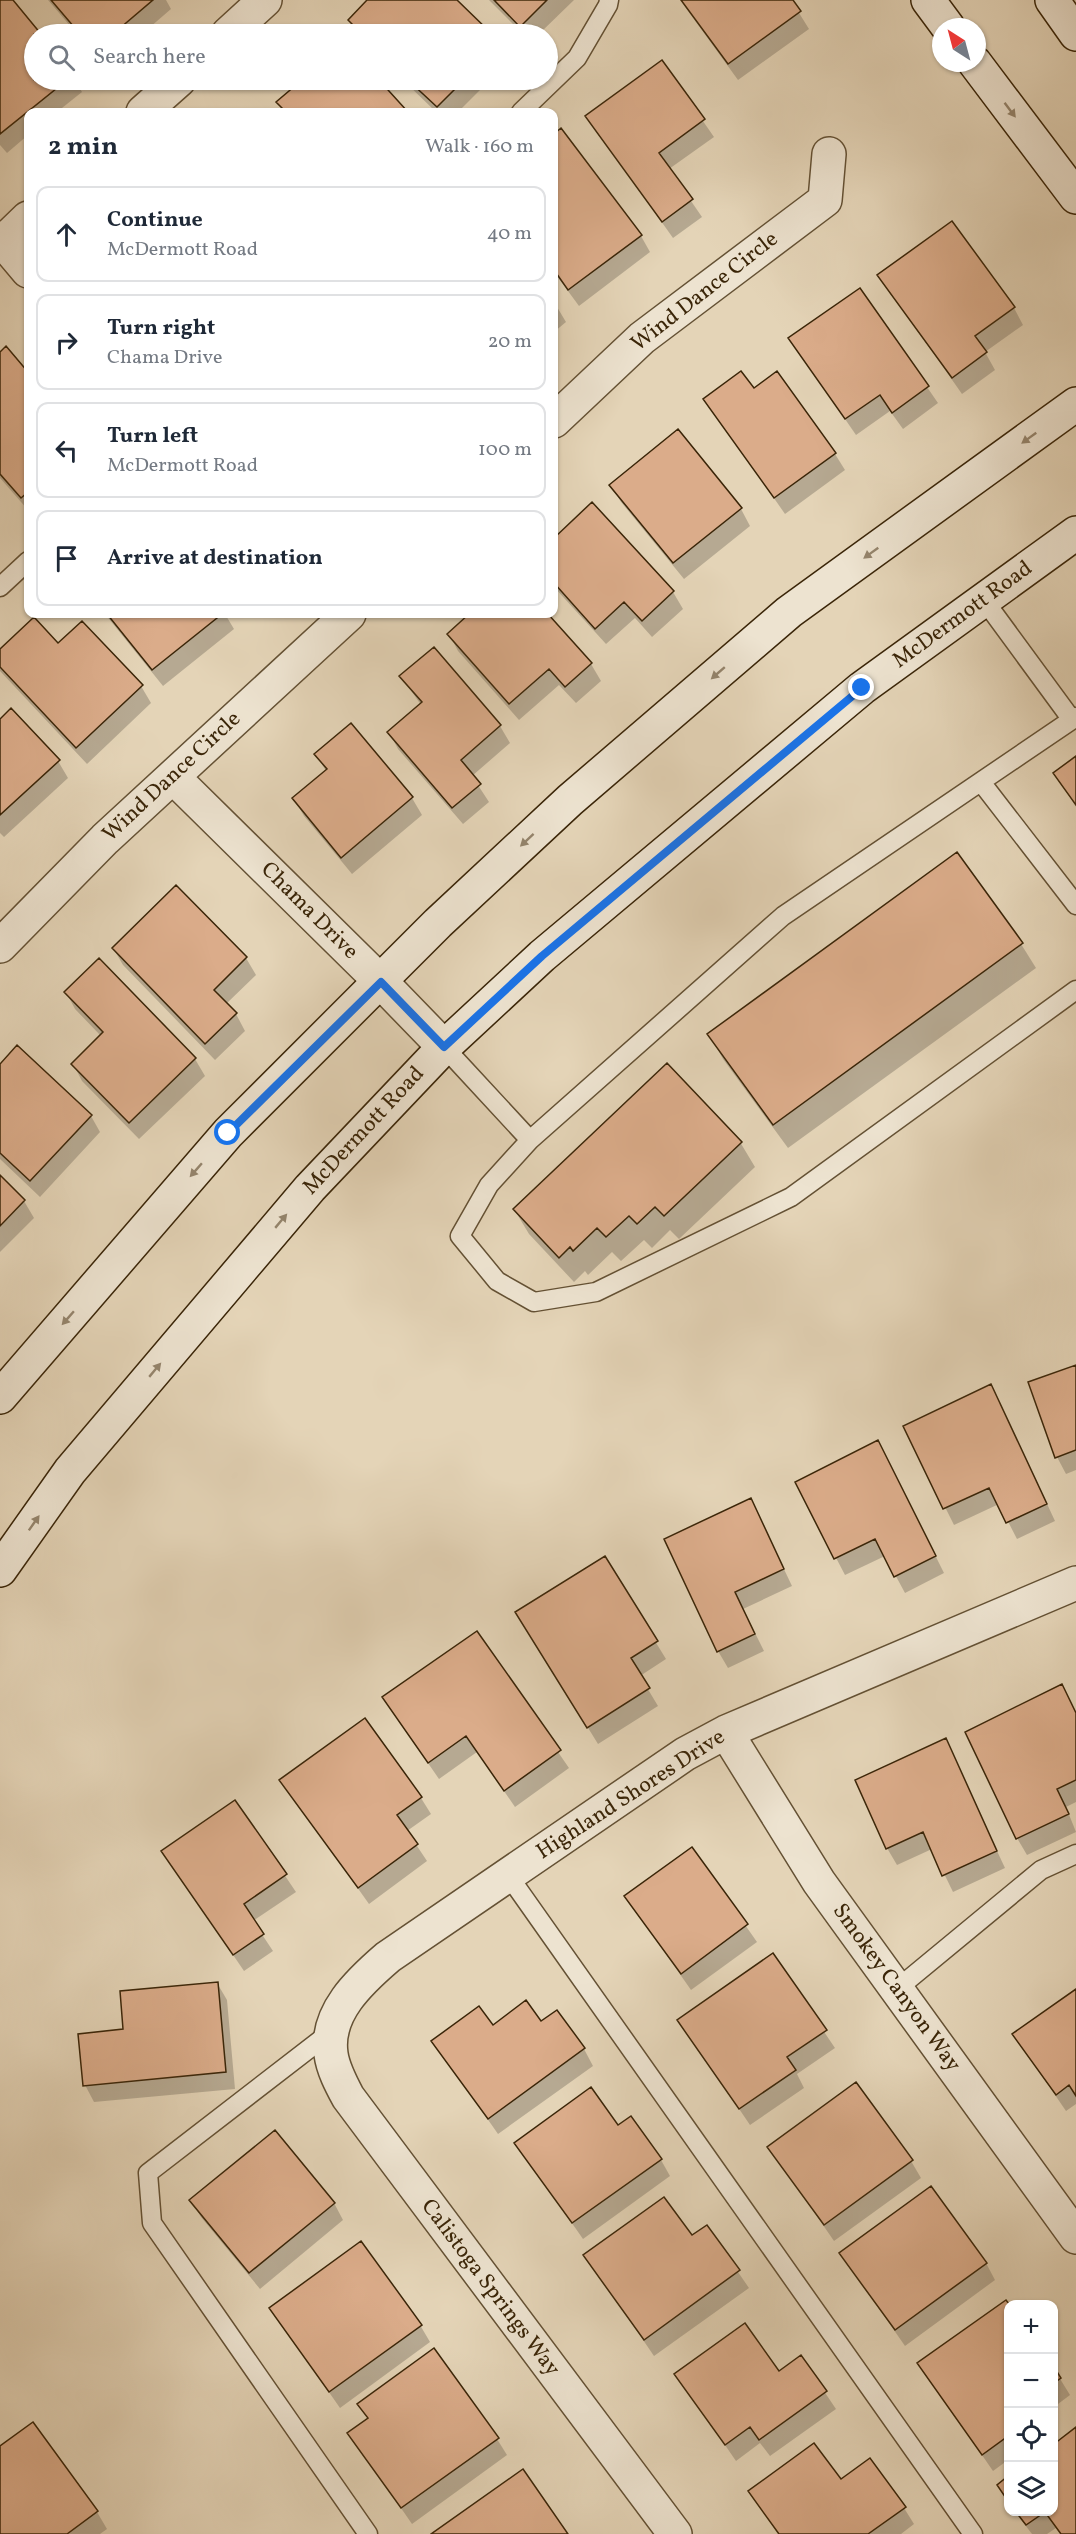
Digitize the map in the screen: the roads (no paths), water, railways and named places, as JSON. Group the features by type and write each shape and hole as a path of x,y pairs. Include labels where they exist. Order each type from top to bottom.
{"street":[{"path":"239,24 265,0"},
{"path":"928,0 941,18"},
{"path":"1052,0 1076,34"},
{"path":"982,72 1076,197"},
{"path":"148,108 168,90"},
{"name":"Wind Dance Circle","path":"558,417 642,338 825,200 829,154"},
{"path":"24,222 1,241 24,267"},
{"path":"0,1397 228,1133 438,923 570,800 789,612 1076,404"},
{"name":"McDermott Road","path":"0,1570 70,1471 286,1215 444,1047 542,956 862,688 1076,533"},
{"name":"Wind Dance Circle","path":"0,946 105,839 173,777 337,618"},
{"name":"Chama Drive","path":"173,777 444,1047"},
{"name":"Highland Shores Drive","path":"332,2031 344,2002 363,1978 388,1957 686,1754 726,1732 1076,1583"},
{"name":"Smokey Canyon Way","path":"726,1732 819,1882 1076,2237"},
{"name":"Calistoga Springs Way","path":"332,2031 330,2053 337,2075 348,2097 675,2534"}],"lane":[{"path":"558,76 577,58 609,4 609,0"},
{"path":"525,108 544,90"},
{"path":"0,587 24,565"},
{"path":"984,600 1074,719 783,916 530,1140 489,1185 460,1236 497,1281 534,1302 596,1292 791,1197 1076,990"},
{"path":"981,782 1076,906"},
{"path":"444,1047 530,1140"},
{"path":"897,1989 1041,1870 1076,1854"},
{"path":"508,1875 973,2534"},
{"path":"332,2031 147,2173 152,2223 368,2534"}]}
